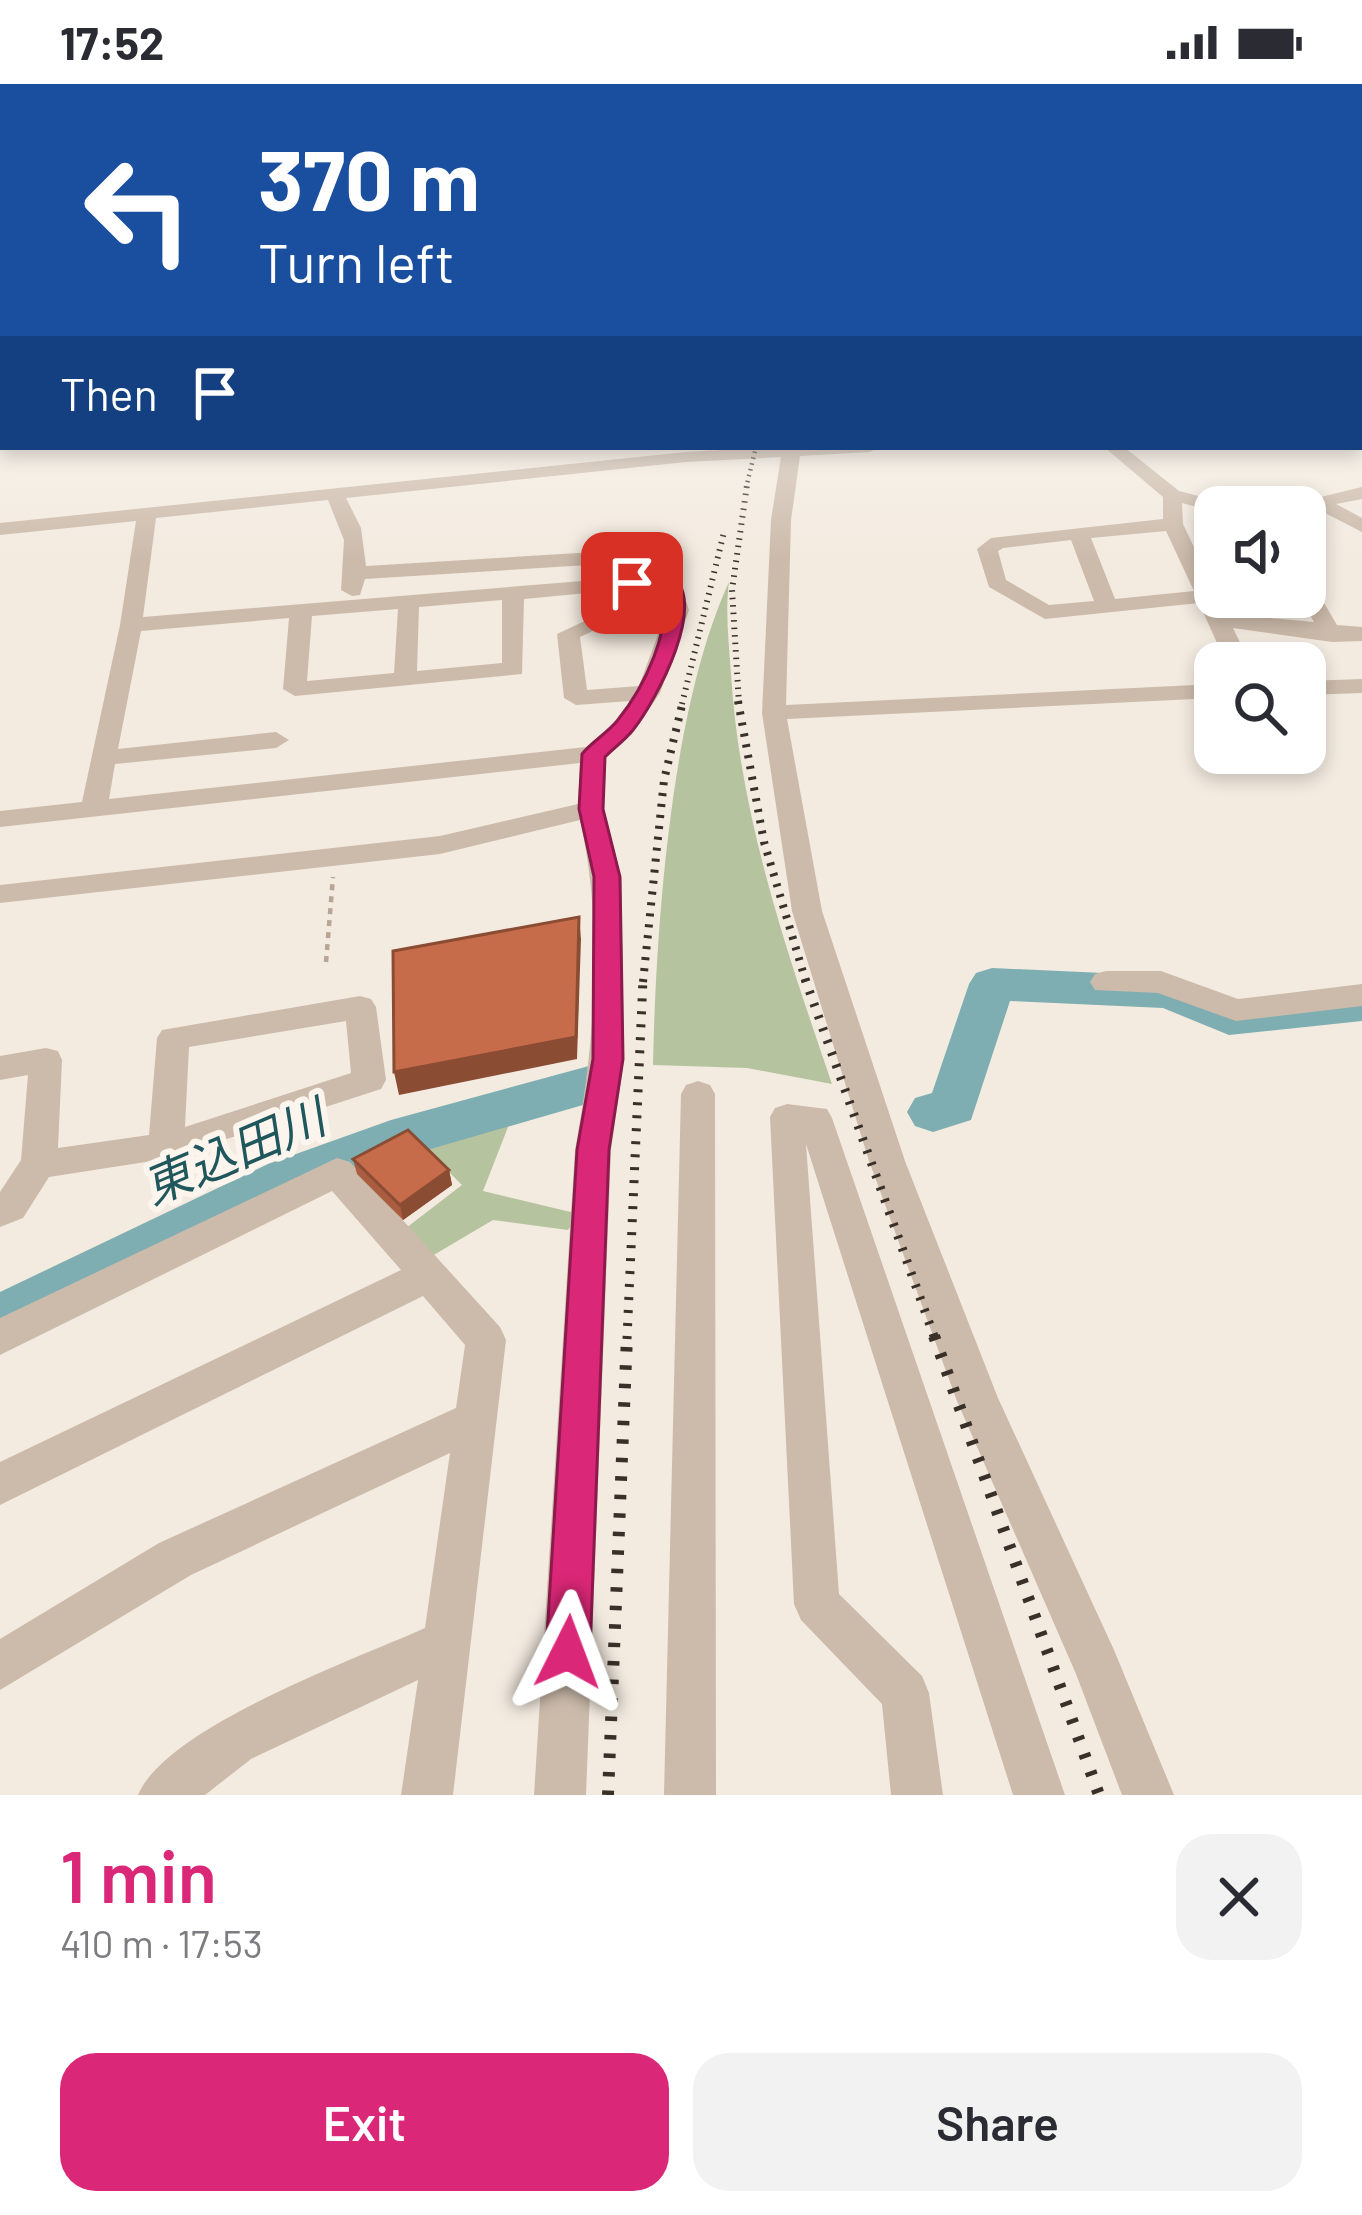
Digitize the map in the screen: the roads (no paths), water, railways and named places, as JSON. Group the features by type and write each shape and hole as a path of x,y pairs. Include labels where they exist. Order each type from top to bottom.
{"street":[{"path":"561,450 571,469"},
{"path":"0,529 792,450 781,520 774,713 807,911 887,1161 978,1401 1097,1666 1148,1795"},
{"path":"1117,450 1172,495 1194,501"},
{"path":"1326,499 1362,493"},
{"path":"334,494 348,514 357,543 349,604"},
{"path":"1172,495 1173,524 1194,566"},
{"path":"1326,506 1362,526"},
{"path":"94,807 131,625 147,513"},
{"path":"1173,524 998,542 987,549 995,583 1045,612 1194,597"},
{"path":"1079,533 1106,606"},
{"path":"0,819 593,754 623,729 648,693 678,610 660,554 356,573"},
{"path":"131,625 668,580"},
{"path":"596,586 602,622 568,634 576,698 648,693"},
{"path":"301,610 295,689 514,669 513,592"},
{"path":"405,680 409,599"},
{"path":"1322,618 1332,635"},
{"path":"1230,642 1221,620 1332,635 1362,634"},
{"path":"1326,687 1362,686"},
{"path":"774,713 1194,693"},
{"path":"104,758 276,740"},
{"path":"560,1795 593,1150 608,1059 607,877 591,809 593,754"},
{"path":"0,894 440,845 591,809"},
{"path":"1106,982 1161,982 1236,1010 1362,995"},
{"path":"39,1163 86,1163 166,1145 369,1080 360,1007 173,1038 166,1145"},
{"path":"0,1068 46,1060 39,1163 10,1207 0,1212"},
{"path":"690,1795 698,1094"},
{"path":"917,1795 905,1693 817,1604 788,1117 815,1118 1039,1795"},
{"path":"0,1337 337,1172 486,1340 427,1795"},
{"path":"0,1484 428,1275"},
{"path":"0,1666 176,1559 475,1420"},
{"path":"164,1795 233,1741 447,1642"}],"waterway":[{"name":"東込田川","path":"933,1112 953,1106 992,984 1169,992 1229,1018 1362,1004"},
{"name":"東込田川","path":"0,1320 287,1179 391,1140 589,1085"}],"railway":[{"path":"746,488 755,450"},
{"path":"739,704 732,590 747,485"},
{"path":"682,704 724,532"},
{"path":"643,982 664,780 683,701"},
{"path":"738,701 764,842 806,981"},
{"path":"627,1339 643,979"},
{"path":"806,981 935,1339"},
{"path":"608,1795 627,1336"},
{"path":"934,1336 1099,1795"}]}
